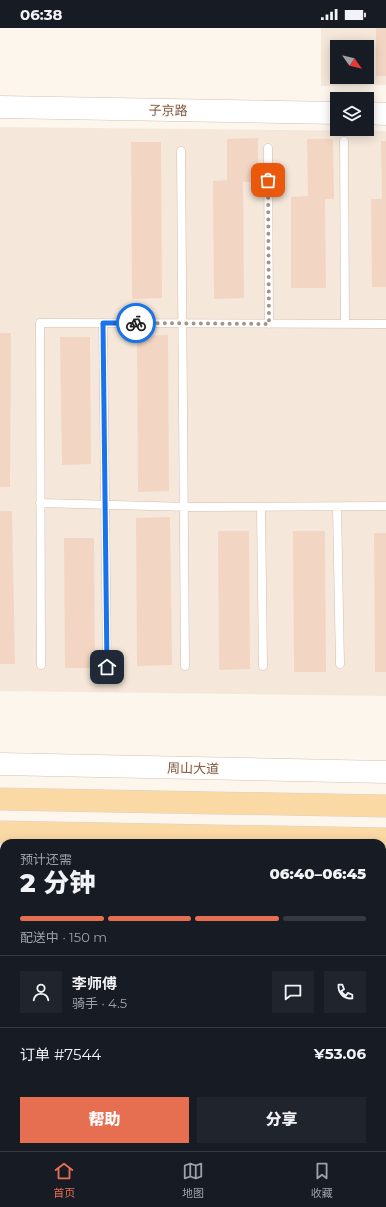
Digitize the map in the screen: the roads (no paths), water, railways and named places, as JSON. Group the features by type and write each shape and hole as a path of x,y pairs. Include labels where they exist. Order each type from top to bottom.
{"main road":[{"name":"子京路","path":"0,107 330,113"},
{"path":"374,113 386,114"},
{"name":"周山大道","path":"0,764 386,772"},
{"path":"0,799 386,806"},
{"path":"0,832 386,839"}],"lane":[{"path":"344,141 345,324"},
{"path":"268,148 269,324"},
{"path":"181,151 185,666"},
{"path":"41,665 40,323 386,324"},
{"path":"103,323 107,667"},
{"path":"40,502 261,507 386,506"},
{"path":"337,506 340,664"},
{"path":"261,507 263,666"}]}
